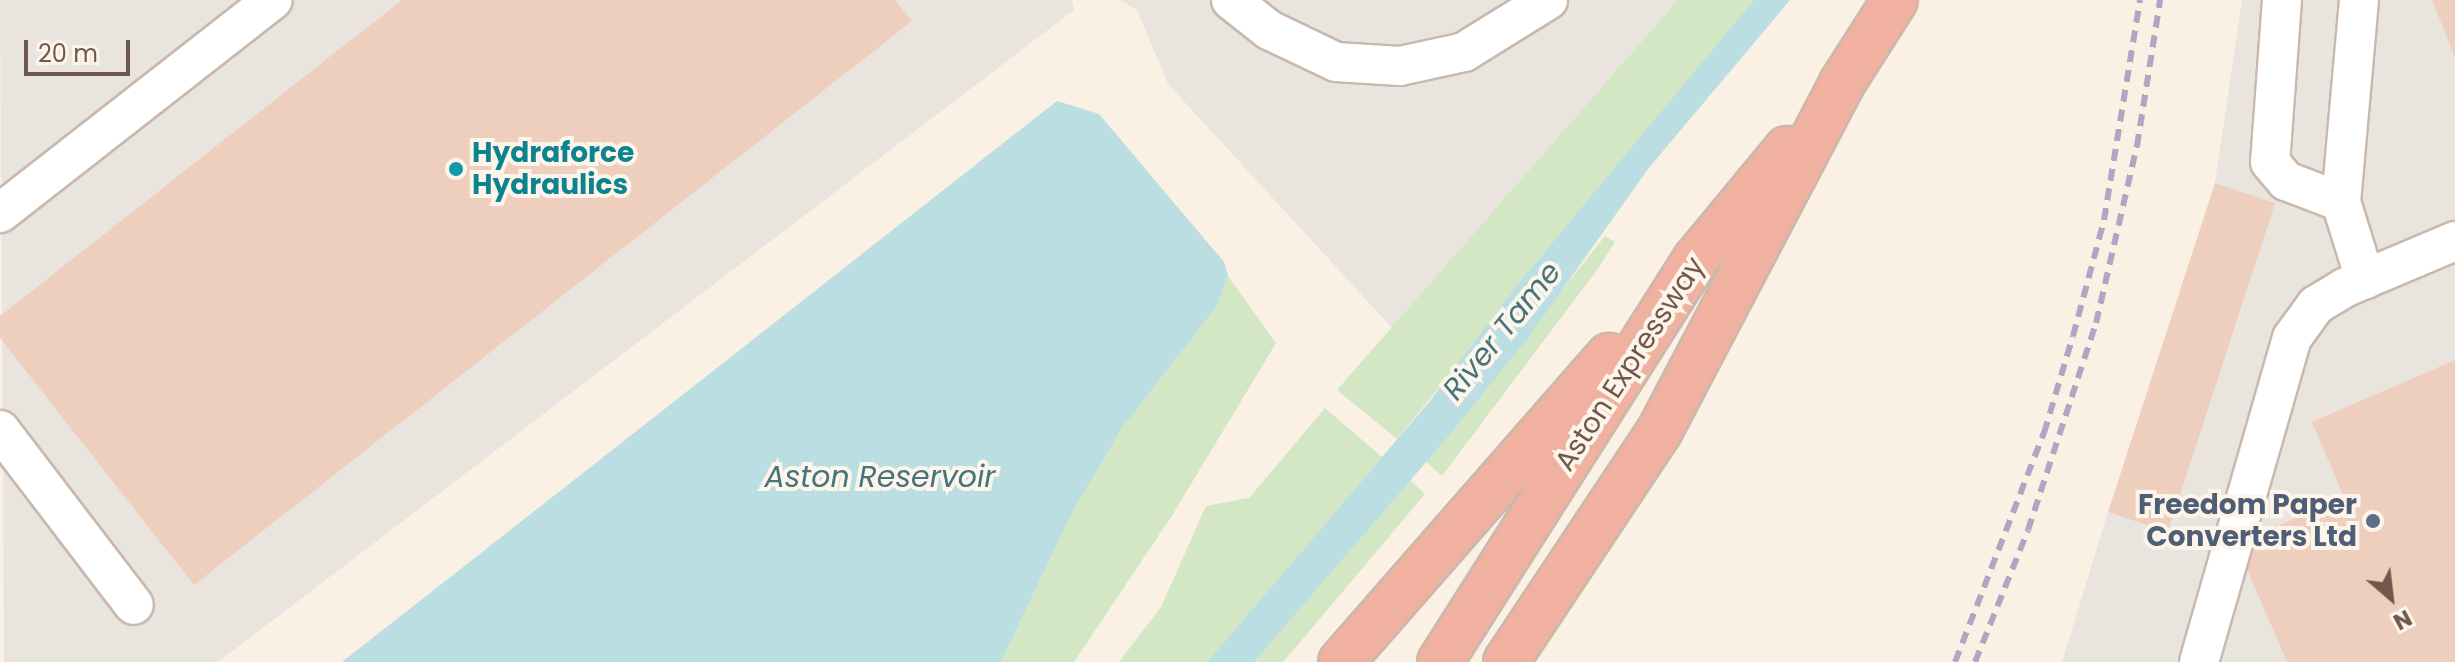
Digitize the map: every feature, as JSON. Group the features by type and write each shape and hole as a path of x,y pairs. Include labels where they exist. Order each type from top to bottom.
{"highway":[{"name":"Aston Expressway","path":"1506,662 1659,432 1842,83 1895,0"},
{"name":"Aston Expressway","path":"1440,662 1696,259 1842,83"},
{"path":"1341,662 1696,259"},
{"path":"1542,662 1659,432"}],"lane":[{"path":"0,213 273,0"},
{"path":"1231,0 1269,30 1336,62 1400,66 1464,52 1548,0"},
{"path":"2282,0 2270,162 2286,181 2341,202"},
{"path":"2359,0 2341,202 2365,279"},
{"path":"2199,662 2292,338 2316,305 2365,279 2455,241"},
{"path":"0,430 134,605"}],"shaded area":[{"path":"0,0 1072,0 1074,10 218,662 4,662"},
{"path":"1120,0 1678,0 1393,329 1168,84 1137,10"},
{"path":"2242,0 2455,0 2455,662 2062,662 2108,512 2197,263 2215,183"}],"green space":[{"path":"1678,0 1754,0 1397,439 1337,390"},
{"path":"1605,236 1615,242 1597,270 1442,476 1426,462"},
{"path":"1228,276 1276,343 1173,514 1074,662 1001,662 1072,513 1122,428 1218,305"},
{"path":"1325,408 1382,457 1207,662 1119,662 1161,607 1206,506 1249,498"},
{"path":"1410,480 1425,494 1283,662 1254,662"}],"water":[{"name":"River Tame","path":"1754,0 1790,0 1648,169 1528,338 1446,439 1254,662 1207,662 1429,402 1519,283"},
{"name":"Aston Reservoir","path":"1057,101 1099,114 1224,262 1228,276 1218,305 1122,428 1072,513 1001,662 342,662"}],"building":[{"name":"Hydraforce Hydraulics","path":"402,0 895,0 912,21 194,585 0,338 0,316"},
{"path":"2432,0 2455,0 2455,58"},
{"path":"2215,183 2275,203 2168,532 2108,512"},
{"name":"Freedom Paper Converters Ltd","path":"2455,360 2455,662 2287,662 2236,544 2344,497 2312,422"}],"railway":[{"path":"1955,662 2044,433 2073,336 2104,220 2140,0"},
{"path":"1975,662 2028,530 2096,323 2137,146 2160,0"}],"place":[{"name":"Hydraforce Hydraulics","path":"456,169"},
{"name":"Freedom Paper Converters Ltd","path":"2373,521"}]}
